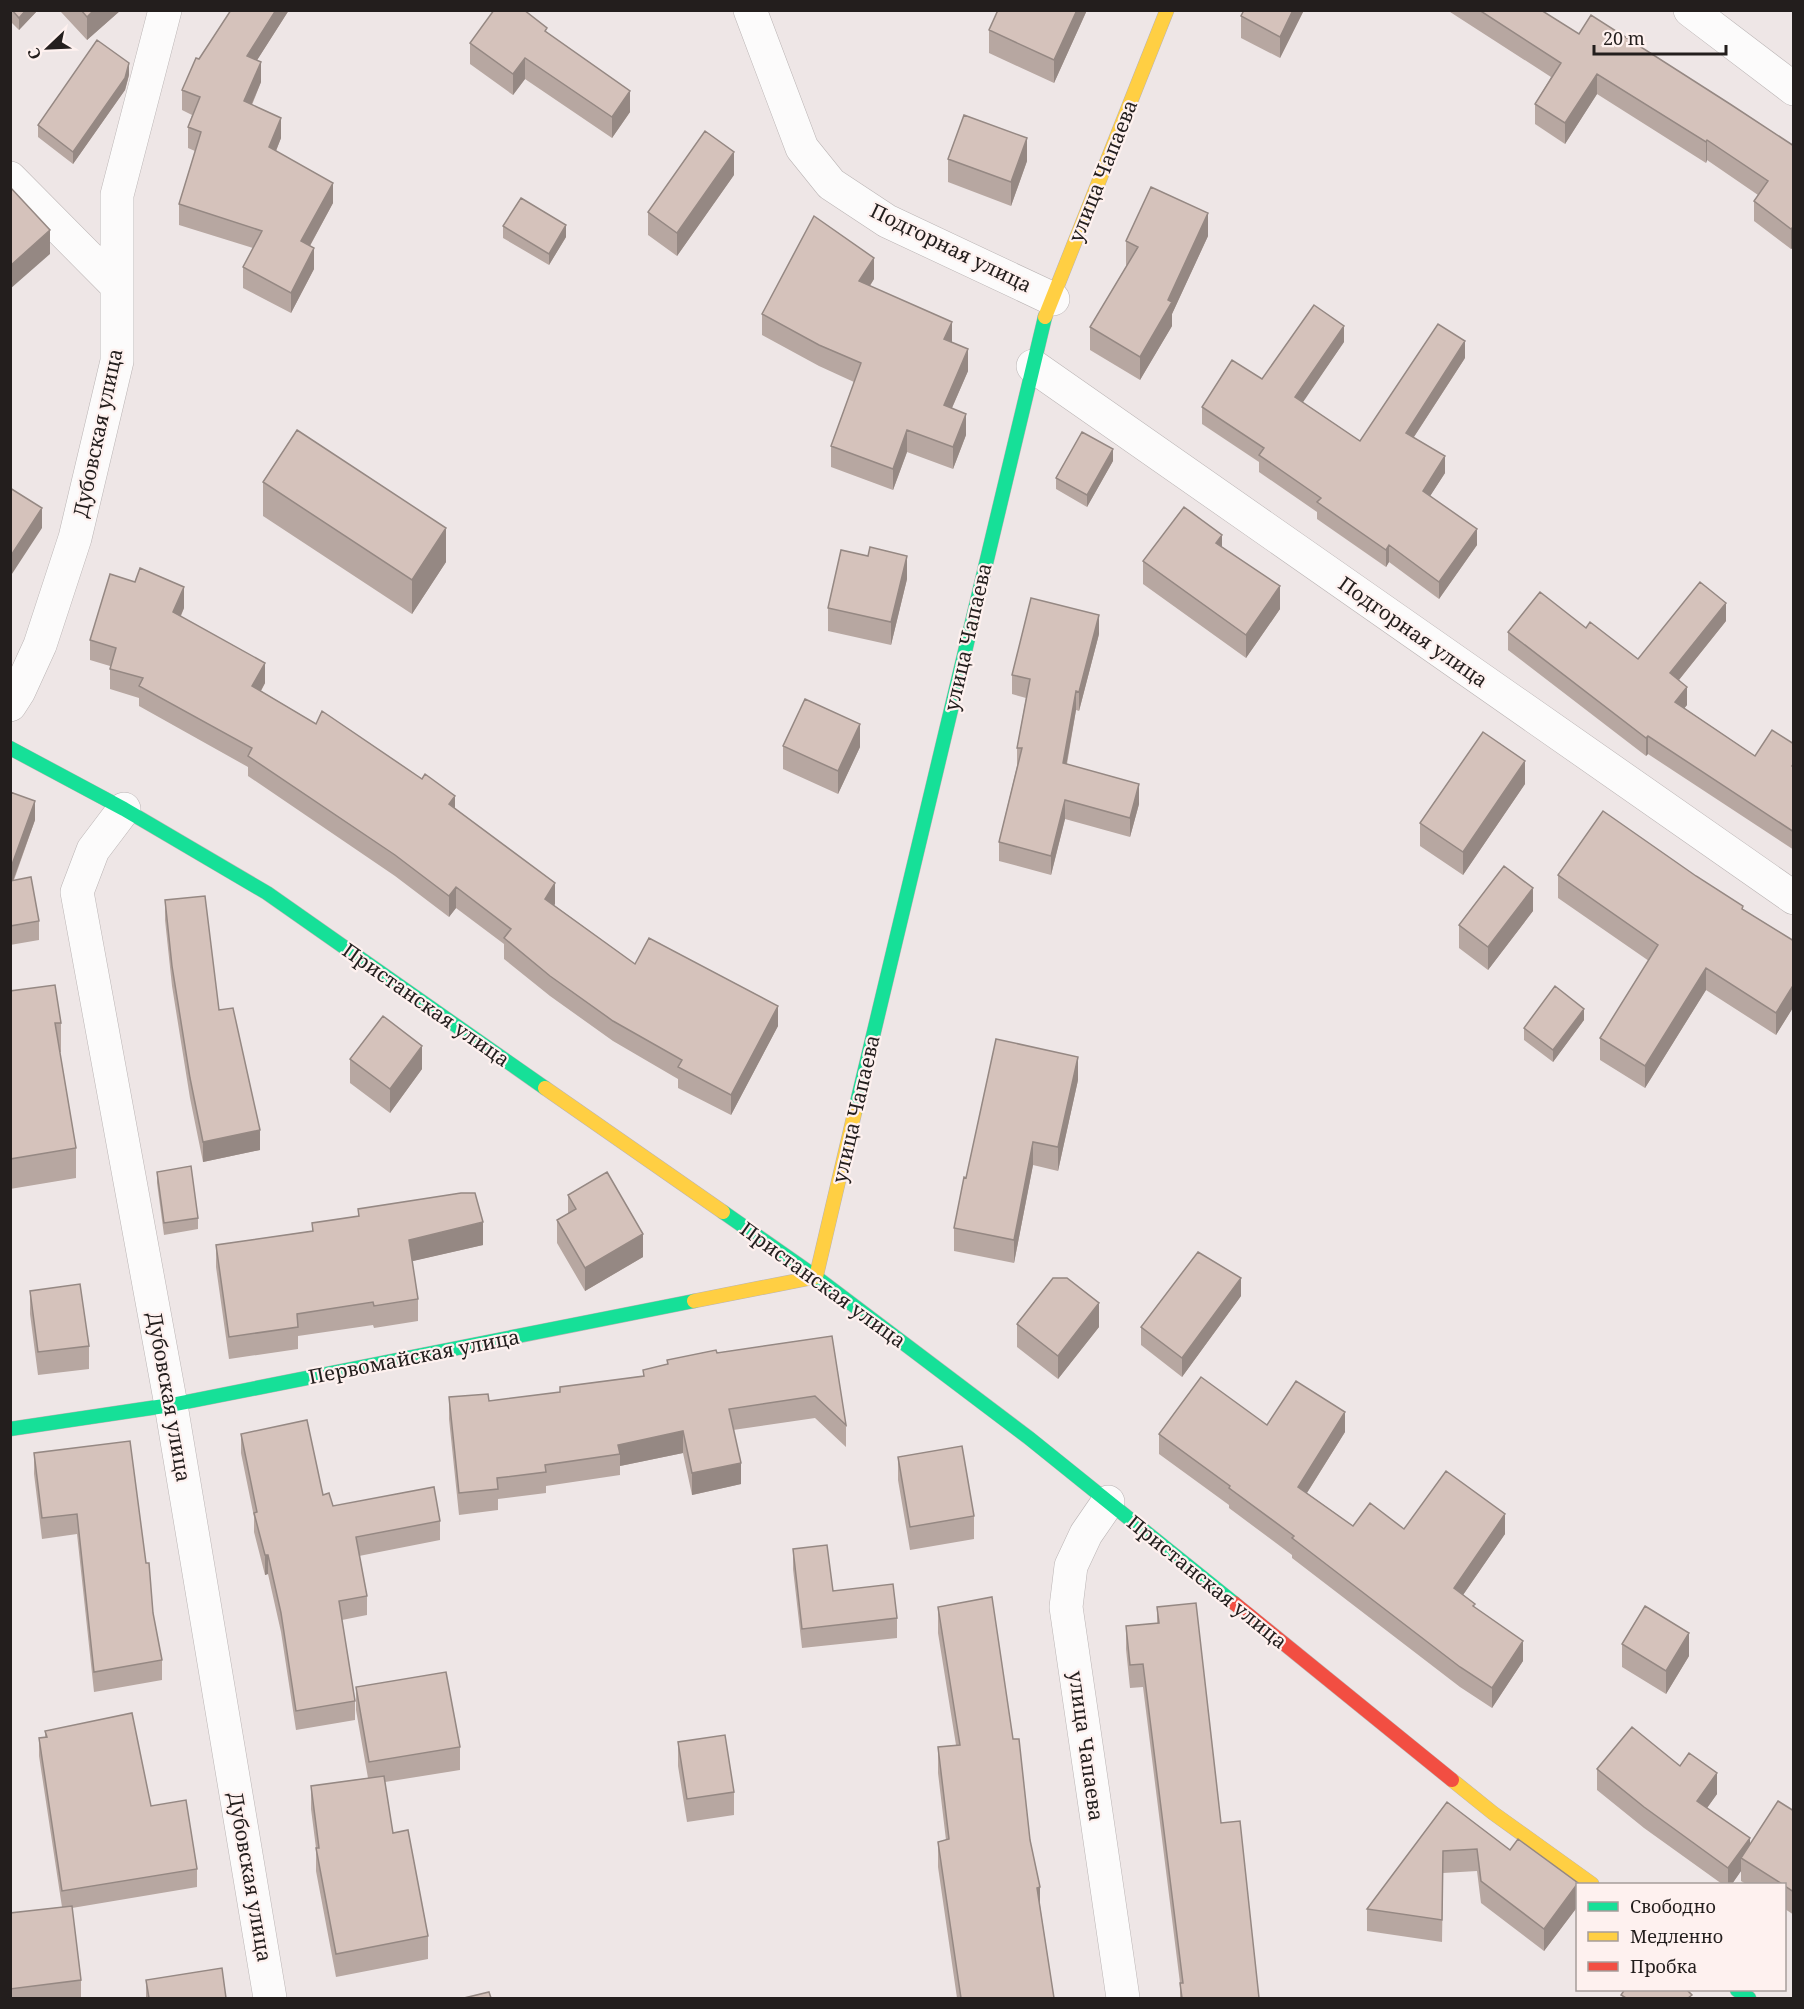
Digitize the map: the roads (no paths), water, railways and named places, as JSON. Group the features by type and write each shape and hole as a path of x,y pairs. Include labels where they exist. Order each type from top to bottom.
{"street":[{"name":"Дубовская улица","path":"10,705 40,645 75,538 117,361 117,195 165,10"},
{"name":"Подгорная улица","path":"750,10 802,148 831,184 887,221 1053,299"},
{"name":"улица Чапаева","path":"816,1278 1042,324 1167,10"},
{"path":"1690,10 1794,89"},
{"path":"10,178 117,286"},
{"name":"Подгорная улица","path":"1033,366 1794,898"},
{"name":"Пристанская улица","path":"10,748 124,809 267,893 816,1278 1029,1438 1493,1813 1591,1883"},
{"name":"Дубовская улица","path":"124,809 93,850 77,892 171,1405 270,1998"},
{"name":"Первомайская улица","path":"10,1429 171,1405 816,1278"},
{"name":"улица Чапаева","path":"1108,1502 1086,1534 1071,1566 1066,1607 1123,1998"}]}
